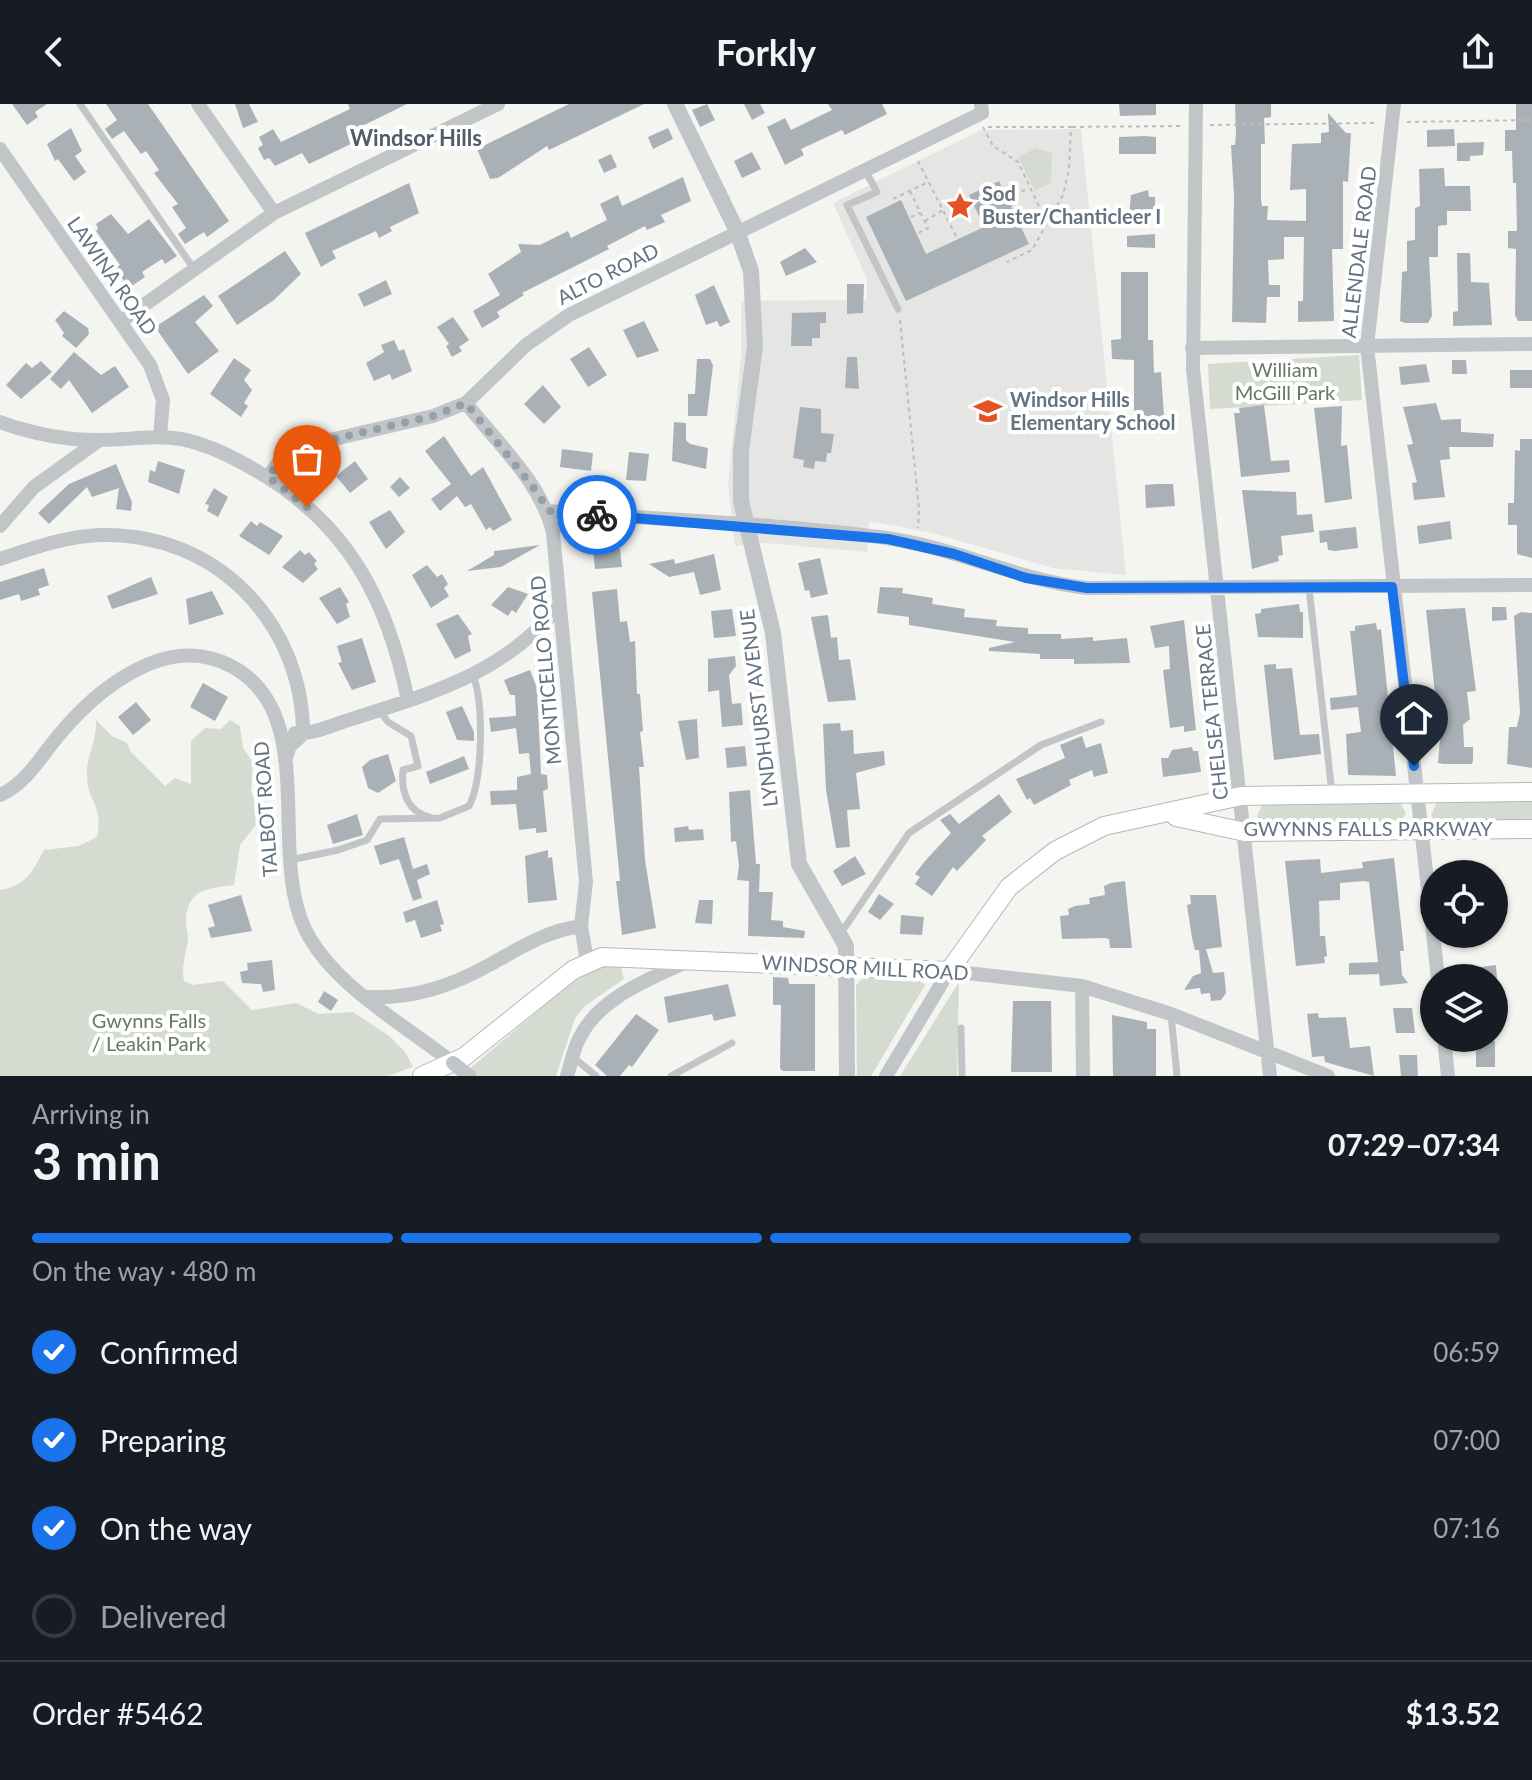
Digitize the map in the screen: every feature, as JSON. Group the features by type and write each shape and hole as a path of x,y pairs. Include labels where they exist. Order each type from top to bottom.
{"main road":[{"name":"GWYNNS FALLS PARKWAY","path":"949,971 992,909 1033,866 1078,837 1104,826 1241,796 1532,792"},
{"name":"GWYNNS FALLS PARKWAY","path":"1157,815 1191,818 1245,832 1532,829"},
{"name":"WINDSOR MILL ROAD","path":"587,961 615,956 949,971"},
{"path":"422,1076 486,1043 587,961"}],"street":[{"path":"198,104 274,213"},
{"path":"120,322 274,213 498,104"},
{"name":"LYNDHURST AVENUE","path":"675,104 737,231 755,294 755,346 740,478 745,526 771,619 799,864 846,946 847,1076"},
{"name":"CHELSEA TERRACE","path":"1196,104 1192,348 1270,1076"},
{"name":"ALLENDALE ROAD","path":"1394,104 1367,346 1436,964"},
{"name":"ALTO ROAD","path":"268,477 280,460 304,446 433,416 466,403 542,332 982,108"},
{"name":"LAWINA ROAD","path":"0,149 158,379 163,400 160,437"},
{"path":"1192,348 1532,344"},
{"name":"MONTICELLO ROAD","path":"466,403 549,511 586,882 581,926 587,961"},
{"path":"0,422 67,439 98,441 160,437 208,448 268,477 320,518 364,574 393,636 408,701"},
{"path":"0,526 34,487 98,441"},
{"path":"549,511 888,539 1053,584 1120,590 1532,585"},
{"path":"0,559 47,544 102,535 158,542 210,563 250,595 276,630 299,684 303,734"},
{"path":"285,760 290,746 303,734 408,701 502,660 559,606"},
{"name":"TALBOT ROAD","path":"0,795 18,785 67,726 123,677 167,657 204,656 241,672 256,685 281,728 288,860 297,908 319,953 337,975 469,1076"},
{"path":"281,728 303,734"},
{"path":"368,997 401,998 429,992 489,966 547,932 581,926"},
{"path":"567,1076 579,1039 605,1008 627,991 690,960"},
{"name":"WINDSOR MILL ROAD","path":"949,971 1082,986 1171,1014 1328,1076"},
{"name":"GWYNNS FALLS PARKWAY","path":"886,1076 949,971"},
{"path":"1082,986 1083,1076"},
{"path":"1445,1052 1448,1076"}],"lane":[{"path":"80,104 194,269"},
{"path":"865,170 877,192 847,205 898,309"},
{"path":"1309,588 1333,795"},
{"path":"288,860 338,850 367,840 380,819 437,819 461,813 469,806 474,791 479,708 473,675"},
{"path":"379,710 388,722 407,731 413,742 418,766 402,773 408,804 418,814 437,819"},
{"path":"840,935 909,833 1041,745 1101,722"},
{"path":"1171,1014 1177,1076"},
{"path":"961,1028 962,1076"},
{"path":"671,1076 684,1073 732,1043"},
{"path":"573,1057 596,1076"}],"path":[{"path":"1406,122 1532,120"},
{"path":"1205,125 1382,123"},
{"path":"1047,223 1018,162 993,146 983,126 1184,126"},
{"path":"1007,262 1032,250 1067,185 1071,127"},
{"path":"918,156 956,236"},
{"path":"893,199 928,182"},
{"path":"1012,206 1008,198 1030,187"},
{"path":"910,191 928,228 918,233"},
{"path":"925,222 943,210"},
{"path":"911,217 920,213"},
{"path":"898,309 919,509 917,533"}],"shaded area":[{"name":"Windsor Hills Elementary School","path":"1081,129 1126,575 1053,568 933,533 869,521 867,552 765,543 735,546 728,484 741,357 741,301 867,300 867,279 833,203 981,130"}],"green space":[{"path":"1036,148 1052,153 1051,183 1035,191 1018,157"},
{"name":"William McGill Park","path":"1359,355 1362,400 1210,409 1208,364"},
{"name":"Gwynns Falls / Leakin Park","path":"96,720 112,736 127,743 131,752 165,786 175,778 191,784 191,741 205,728 221,729 230,720 240,726 243,748 253,763 251,791 262,817 240,845 234,885 208,889 190,902 186,920 188,939 183,965 184,981 192,985 223,981 252,1010 296,1003 319,1014 353,1012 389,1036 405,1052 413,1067 388,1076 0,1076 0,890 22,881 44,850 79,846 97,837 97,810 87,776"},
{"path":"1532,799 1532,822 1437,823 1431,815 1437,802"},
{"path":"1400,802 1406,814 1399,824 1263,824 1257,816 1263,804"},
{"path":"600,967 621,967 624,979 585,1006 575,1018 556,1076 461,1076 571,983"},
{"path":"864,977 919,980 925,985 871,1076 857,1076 856,985"},
{"path":"959,982 957,1076 900,1076"}],"building":[{"path":"12,104 47,104 35,112 38,117 27,125"},
{"path":"106,104 148,104 229,221 207,237 204,232 185,244 178,234 186,228 172,207 178,204 154,173 159,170 146,151 141,154 124,131 112,139 105,129 117,120"},
{"path":"235,104 249,104 258,122 243,128"},
{"path":"348,104 407,104 350,132 355,142 309,164 302,153 275,166 269,158 264,160 258,148 263,145 259,137 273,129 281,142 350,109"},
{"path":"569,104 644,104 549,150 547,146 498,178 490,179 477,149"},
{"path":"707,104 715,120 700,127 692,110"},
{"path":"744,104 760,104 765,113 752,120"},
{"path":"828,104 882,104 887,114 845,135 842,130 801,149 804,155 785,165 767,127 785,118 791,130 832,110"},
{"path":"1119,104 1156,104 1156,115 1120,116"},
{"path":"1235,104 1271,104 1271,117 1264,118 1265,144 1261,144 1261,200 1262,206 1268,206 1267,220 1306,221 1306,189 1290,190 1292,144 1321,143 1321,133 1329,132 1328,113 1346,133 1351,133 1348,182 1343,181 1343,249 1332,249 1334,321 1298,322 1298,301 1303,301 1304,237 1284,237 1284,259 1268,260 1269,285 1280,285 1280,297 1267,297 1266,323 1232,322 1234,196 1231,145 1235,145"},
{"path":"1516,104 1532,104 1532,321 1518,321 1515,315 1516,249 1508,248 1508,231 1517,231 1516,183 1513,183 1512,151 1505,151 1505,130 1516,130"},
{"path":"71,128 82,151 75,156 86,172 74,181 58,159 55,161 47,144"},
{"path":"668,128 673,139 653,149 648,137"},
{"path":"1454,129 1455,146 1427,147 1427,130"},
{"path":"1119,137 1156,137 1156,154 1119,154"},
{"path":"1484,142 1483,155 1470,156 1470,161 1457,161 1457,143"},
{"path":"752,152 761,169 742,178 734,161"},
{"path":"611,154 617,167 604,173 598,160"},
{"path":"1444,168 1445,186 1470,186 1471,211 1447,211 1447,225 1438,226 1438,257 1429,257 1432,316 1428,323 1405,323 1400,321 1402,272 1407,271 1407,241 1415,240 1415,208 1420,206 1419,169"},
{"path":"683,177 691,201 661,215 665,222 647,230 645,226 607,246 609,249 522,293 524,295 497,312 500,317 482,328 473,311 500,295 488,274 521,252 518,244 540,245 568,231 571,238 607,220 600,204 618,195 622,206"},
{"path":"999,181 1029,244 906,301 866,217 901,200 926,254 984,227 969,195"},
{"path":"409,183 419,213 390,227 392,231 379,238 376,231 332,251 336,258 321,267 305,233"},
{"path":"1148,190 1149,197 1155,197 1155,218 1129,216 1131,195"},
{"path":"111,214 128,234 149,219 177,256 165,264 162,259 142,272 145,277 129,288 115,268 120,265 96,231 96,224"},
{"path":"1155,234 1155,248 1127,247 1127,236"},
{"path":"805,248 817,262 786,276 780,262"},
{"path":"285,251 301,274 274,300 237,325 218,296"},
{"path":"1457,253 1470,253 1471,282 1489,283 1492,325 1453,326 1453,312 1458,311"},
{"path":"1121,272 1148,272 1148,340 1153,340 1154,373 1161,372 1165,430 1152,431 1152,425 1140,427 1139,420 1134,420 1134,360 1112,359 1111,340 1121,339"},
{"path":"386,280 392,294 364,307 358,294"},
{"path":"847,284 864,284 863,313 847,314"},
{"path":"714,285 730,322 720,327 717,321 706,325 695,295"},
{"path":"204,295 213,306 195,322 219,351 188,374 155,327"},
{"path":"64,311 88,328 89,334 76,348 62,336 64,333 55,320"},
{"path":"826,312 826,323 820,323 820,338 812,338 812,346 791,346 792,313"},
{"path":"453,317 469,340 459,347 462,351 452,357 446,346 449,344 437,327"},
{"path":"644,321 659,351 637,358 623,330"},
{"path":"394,340 399,351 404,349 412,371 392,380 390,374 374,381 366,363 384,352 381,345"},
{"path":"589,347 607,375 588,387 570,359"},
{"path":"74,352 101,375 115,366 129,387 92,413 69,380 61,389 50,379"},
{"path":"847,357 857,357 859,389 845,388"},
{"path":"234,358 251,370 244,380 252,390 244,403 248,406 241,417 210,394"},
{"path":"697,359 710,359 713,365 707,416 688,416 688,394 695,394"},
{"path":"1452,360 1466,360 1467,374 1452,374"},
{"path":"41,361 52,372 21,399 6,385 26,363 32,368"},
{"path":"1426,364 1430,382 1401,385 1399,367"},
{"path":"1510,370 1532,370 1532,388 1510,388"},
{"path":"543,385 561,407 544,424 524,404"},
{"path":"1436,403 1441,420 1461,419 1461,432 1494,434 1493,447 1449,447 1450,459 1440,460 1445,497 1414,500 1412,483 1417,482 1407,445 1413,444 1403,407"},
{"path":"1264,405 1271,461 1289,460 1290,472 1241,477 1234,413 1240,413 1239,408"},
{"path":"1342,406 1341,446 1347,445 1352,499 1325,503 1314,408"},
{"path":"800,407 821,409 821,433 834,434 826,462 815,461 814,469 803,467 804,460 793,458"},
{"path":"674,422 686,423 686,440 690,444 708,448 706,469 672,461"},
{"path":"444,436 471,476 483,467 512,520 493,531 490,527 486,530 471,504 465,507 457,496 440,511 431,499 451,484 425,451"},
{"path":"1520,439 1532,439 1532,558 1517,554 1517,525 1508,525 1508,503 1514,503 1515,450 1520,451"},
{"path":"562,449 593,453 591,471 560,467"},
{"path":"629,452 649,454 646,481 626,480"},
{"path":"158,461 185,470 179,494 148,482 150,470 155,472"},
{"path":"355,461 368,479 350,493 336,476"},
{"path":"116,464 132,502 131,511 116,509 119,488 92,497 87,487 49,524 38,513 69,484"},
{"path":"400,477 410,488 399,497 390,487"},
{"path":"1173,484 1175,506 1146,508 1145,485"},
{"path":"214,488 228,497 218,517 207,511 209,505 205,504"},
{"path":"1242,490 1296,492 1297,515 1312,514 1314,532 1281,536 1283,555 1278,556 1279,561 1252,569"},
{"path":"390,510 405,532 386,549 369,522"},
{"path":"251,521 257,526 260,522 283,536 269,555 239,536"},
{"path":"1450,521 1452,539 1419,544 1417,526"},
{"path":"1356,527 1358,548 1335,551 1328,550 1327,542 1320,543 1319,531"},
{"path":"540,545 501,567 467,571 494,555 494,551"},
{"path":"620,549 622,567 595,569 593,550"},
{"path":"300,550 305,555 309,552 317,561 314,564 318,569 303,583 282,567"},
{"path":"714,554 721,590 700,595 694,572 669,577 649,564 674,559 675,564"},
{"path":"820,558 828,594 811,598 809,590 805,591 798,563"},
{"path":"427,565 437,577 442,574 448,584 444,588 449,596 431,608 412,575"},
{"path":"44,568 49,585 38,589 40,595 21,601 19,594 0,600 0,582"},
{"path":"151,577 158,594 112,609 107,596"},
{"path":"340,587 349,602 346,604 350,617 337,624 319,598"},
{"path":"508,587 528,594 516,613 512,610 508,616 491,605"},
{"path":"880,587 903,588 902,593 933,598 932,604 965,609 964,617 997,620 996,626 1028,628 1028,634 1061,634 1061,639 1093,637 1093,641 1127,638 1130,663 1074,664 1074,659 1040,659 1040,654 989,651 989,648 1015,642 909,625 909,617 877,613"},
{"path":"617,589 620,622 627,621 630,642 635,641 637,694 640,694 643,731 640,732 644,767 639,767 645,860 656,928 622,935 616,881 620,881 592,592"},
{"path":"212,591 224,614 189,625 186,599"},
{"path":"1299,604 1300,612 1303,612 1303,638 1258,637 1255,614 1261,613 1261,609"},
{"path":"1492,607 1506,607 1507,620 1492,621"},
{"path":"1465,608 1476,691 1467,692 1470,719 1463,725 1464,747 1473,747 1473,760 1472,764 1444,764 1438,763 1440,740 1426,610"},
{"path":"732,609 736,636 714,638 711,611"},
{"path":"1521,612 1532,613 1532,768 1507,764 1509,727 1517,727 1520,713 1514,616"},
{"path":"458,614 472,634 468,636 471,651 455,659 436,624"},
{"path":"828,615 831,638 837,637 839,660 850,659 856,700 828,702 811,617"},
{"path":"1184,620 1196,730 1184,732 1184,726 1170,728 1163,670 1170,669 1169,646 1155,648 1150,626"},
{"path":"1376,623 1377,630 1381,629 1396,776 1348,775 1346,734 1361,732 1358,707 1331,710 1330,698 1357,695 1350,631 1355,631 1355,626"},
{"path":"362,638 376,682 352,690 338,663 342,662 337,646"},
{"path":"735,656 736,666 729,675 732,704 741,703 743,725 722,727 719,690 708,692 708,659"},
{"path":"1276,664 1276,669 1292,668 1300,735 1319,734 1321,754 1274,760 1264,665"},
{"path":"530,670 537,688 541,774 547,775 548,789 543,791 547,832 536,833 536,828 519,830 516,804 491,805 490,791 517,790 517,777 531,774 529,753 519,754 516,728 491,732 489,718 516,716 515,695 510,695 504,680"},
{"path":"203,683 228,697 215,721 190,707"},
{"path":"136,702 151,720 133,735 118,717"},
{"path":"462,706 474,732 474,741 457,740 446,712"},
{"path":"697,719 699,758 686,760 678,721"},
{"path":"840,723 841,731 853,730 854,754 884,751 885,765 856,773 860,809 847,810 850,847 836,848 826,790 823,724"},
{"path":"1082,736 1086,748 1101,743 1108,773 1094,777 1092,770 1069,780 1071,785 1034,805 1030,798 1027,800 1016,779 1065,758 1060,745"},
{"path":"745,746 747,766 727,768 725,748"},
{"path":"1192,747 1193,751 1198,751 1201,772 1163,777 1161,758 1168,758 1172,750"},
{"path":"388,754 396,781 378,793 368,788 362,767 370,760"},
{"path":"464,756 469,769 430,784 426,772"},
{"path":"750,790 756,864 760,864 759,892 773,892 771,920 783,921 783,927 805,931 804,938 748,936 749,881 737,880 739,866 736,841 731,842 729,792"},
{"path":"999,794 1012,812 982,836 986,840 957,871 953,867 932,896 915,884 920,877 915,874 951,833 940,820 950,814 959,824"},
{"path":"357,814 363,835 333,844 327,825"},
{"path":"688,826 689,830 703,829 704,840 675,842 674,828"},
{"path":"404,837 413,869 427,864 430,874 417,880 422,898 413,901 399,859 380,865 374,846"},
{"path":"548,850 548,858 552,857 557,900 528,903 525,856"},
{"path":"855,856 866,874 842,886 833,871"},
{"path":"1394,858 1404,951 1400,951 1402,975 1408,983 1380,986 1379,974 1349,975 1349,963 1378,962 1369,882 1364,881 1340,883 1340,900 1319,901 1320,936 1325,936 1327,956 1324,957 1325,963 1296,966 1285,861 1320,859 1321,873 1363,868 1362,862"},
{"path":"1125,881 1132,948 1110,948 1109,939 1105,938 1062,939 1060,916 1069,915 1068,909 1075,906 1090,904 1089,898 1105,895 1104,886"},
{"path":"879,894 894,904 880,920 868,912"},
{"path":"241,895 252,931 211,938 208,928 215,926 208,905"},
{"path":"1190,895 1216,895 1222,947 1206,949 1213,973 1224,972 1226,993 1221,1000 1211,1001 1210,993 1201,994 1200,988 1184,990 1193,976 1201,973 1199,950 1195,950 1187,905 1191,904"},
{"path":"437,900 444,924 440,925 442,931 421,938 415,920 406,923 403,912"},
{"path":"699,900 713,900 712,924 695,923"},
{"path":"901,915 924,917 922,935 900,934"},
{"path":"272,960 275,990 263,992 261,984 242,983 240,972 248,970 247,963"},
{"path":"773,977 788,978 789,984 815,984 815,1071 782,1071 780,1068 781,1005 773,1005"},
{"path":"728,984 736,1016 714,1021 712,1014 668,1023 664,997"},
{"path":"324,991 338,1000 331,1011 318,1002"},
{"path":"1013,1001 1051,1001 1052,1072 1011,1072"},
{"path":"1393,1008 1412,1008 1415,1033 1396,1033"},
{"path":"1318,1013 1319,1018 1346,1017 1350,1048 1370,1046 1374,1076 1325,1062 1324,1056 1312,1057 1307,1014"},
{"path":"636,1014 659,1030 632,1067 629,1065 620,1076 607,1076 595,1065"},
{"path":"1112,1015 1147,1022 1147,1029 1156,1029 1156,1076 1113,1076"},
{"path":"1476,1052 1495,1052 1495,1067 1476,1067"},
{"path":"1399,1055 1417,1055 1418,1076 1401,1076"}],"way so far":[{"path":"307,507 268,477 291,451 433,416 466,403 549,511 597,515"}],"place":[{"name":"Sod Buster/Chanticleer I","path":"960,206"},
{"name":"Windsor Hills Elementary School","path":"988,411"}],"district":[{"name":"Windsor Hills","path":"416,138"}],"route":[{"path":"597,515 888,539 954,554 1026,578 1087,588 1392,587 1414,766"}]}
